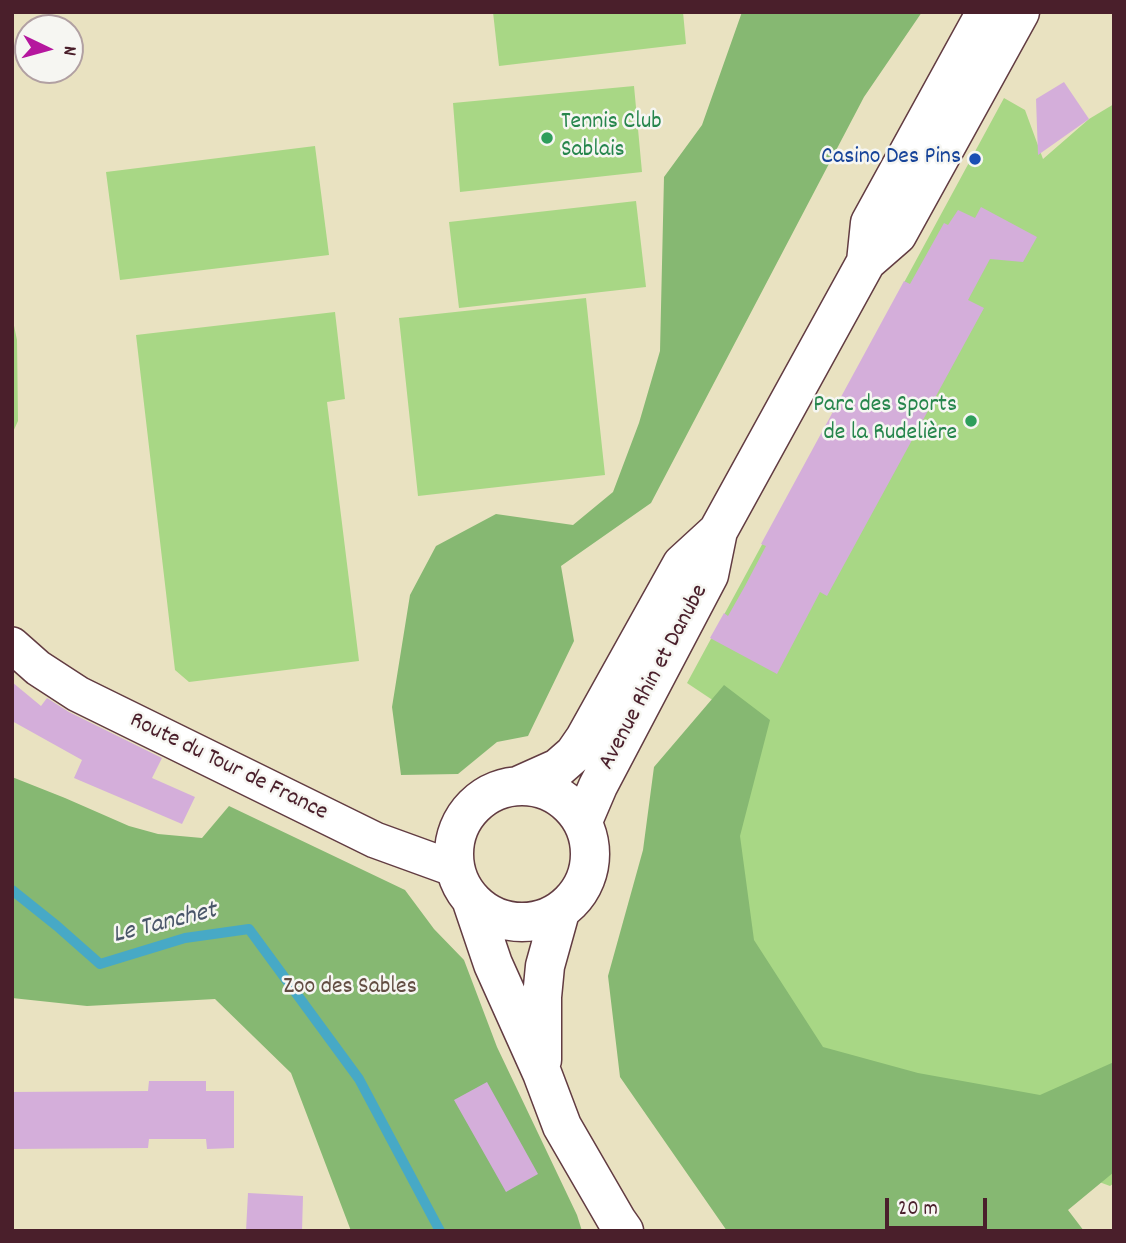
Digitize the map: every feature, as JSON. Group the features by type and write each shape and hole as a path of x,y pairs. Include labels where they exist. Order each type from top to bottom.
{"street":[{"name":"Avenue Rhin et Danube","path":"866,262 870,223 986,12"},
{"name":"Avenue Rhin et Danube","path":"583,821 614,755 709,575 718,531 866,262 897,235 1020,12"},
{"name":"Avenue Rhin et Danube","path":"520,785 558,768 574,754 682,564 718,531"},
{"name":"Route du Tour de France","path":"12,645 38,668 78,694 375,840 455,869"},
{"path":"520,785 543,789 559,796 583,821 591,856 587,875 581,890 560,912 540,920 506,922 489,915 472,902 462,889 455,869 454,846 458,828 470,809 484,797 500,789 520,785"},
{"path":"472,902 493,964 542,1073 562,1126 624,1231"},
{"path":"542,1073 542,998 545,966 560,912"}],"green space":[{"path":"493,12 683,12 686,44 499,66"},
{"path":"742,12 922,12 864,97 651,503 561,566 574,641 528,736 497,742 458,774 401,775 392,707 410,595 436,546 496,514 573,525 613,492 639,423 660,351 664,177 702,125"},
{"name":"Tennis Club Sablais","path":"634,86 642,172 460,192 453,103"},
{"name":"Parc des Sports de la Rudelière","path":"1004,98 1025,110 1043,159 1089,119 1114,104 1114,1183 1110,1186 948,1126 840,1126 709,919 714,701 687,683"},
{"path":"315,146 329,255 120,280 106,172"},
{"path":"636,201 646,287 459,308 449,222"},
{"path":"586,298 605,475 418,496 399,318"},
{"path":"335,312 345,399 327,402 359,661 189,682 175,670 136,335"},
{"path":"12,316 17,340 18,421 12,434"},
{"path":"724,685 770,720 740,836 754,940 823,1047 918,1073 1040,1095 1114,1062 1114,1172 1068,1210 1084,1231 727,1231 620,1077 608,976 643,850 654,767"},
{"name":"Zoo des Sables","path":"12,777 129,826 158,834 202,838 229,806 405,890 434,929 464,960 497,1047 577,1215 582,1231 351,1231 291,1073 215,999 87,1006 12,998"}],"building":[{"path":"1064,82 1089,119 1038,155 1036,99"},
{"path":"981,207 1037,237 1023,262 990,259 968,300 984,308 827,596 820,592 777,674 710,638 724,613 728,616 745,586 766,546 761,544 904,281 910,284 944,223 948,225 958,210 975,218"},
{"path":"12,682 41,706 47,698 69,712 162,758 152,778 195,797 182,824 74,778 82,760 12,721"},
{"path":"149,1081 206,1081 206,1091 234,1091 234,1148 207,1149 206,1139 149,1139 148,1148 12,1149 12,1092 148,1091"},
{"path":"487,1082 538,1174 506,1192 454,1100"},
{"path":"248,1193 303,1196 302,1231 246,1231"}],"waterway":[{"name":"Le Tanchet","path":"12,890 100,964 185,938 249,929 359,1079 440,1231"}],"place":[{"name":"Tennis Club Sablais","path":"547,138"},
{"name":"Casino Des Pins","path":"975,159"},
{"name":"Parc des Sports de la Rudelière","path":"971,421"}]}
